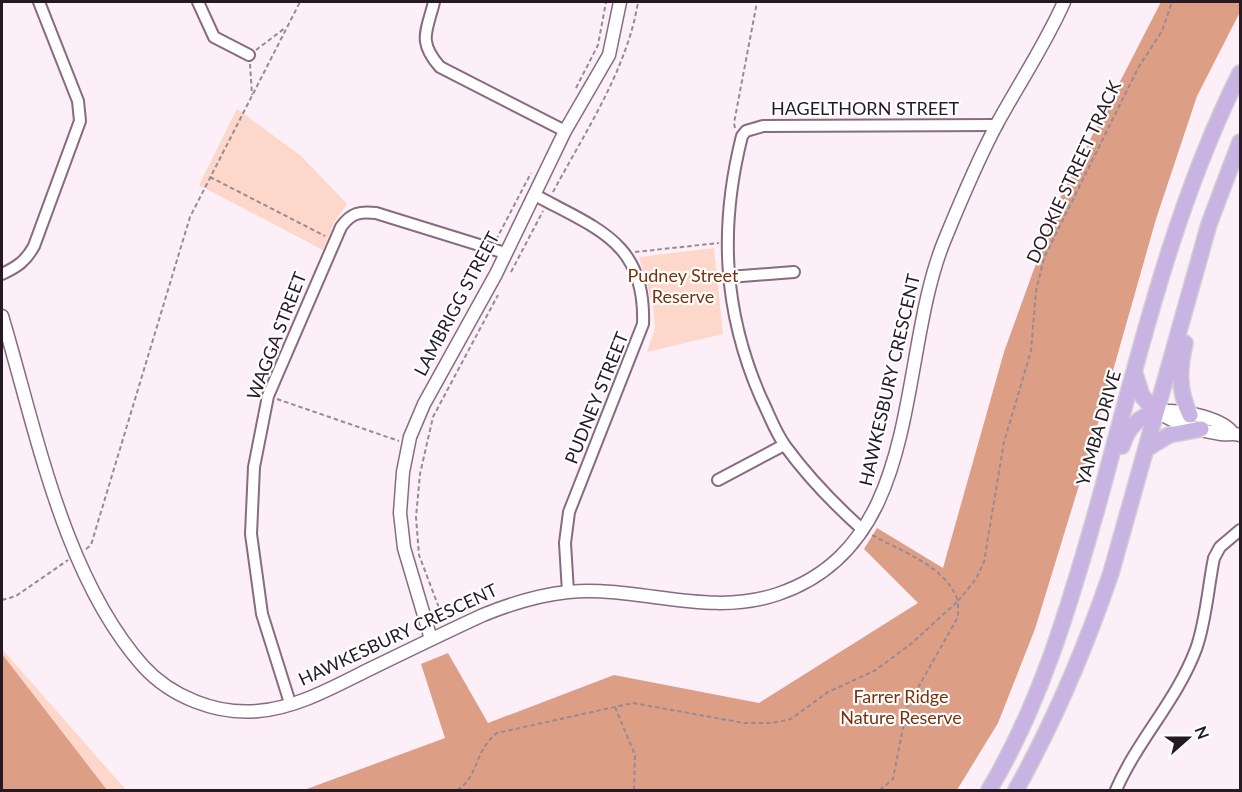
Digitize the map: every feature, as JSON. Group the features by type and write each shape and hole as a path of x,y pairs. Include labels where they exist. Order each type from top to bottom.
{"main road":[{"name":"YAMBA DRIVE","path":"989,790 1017,737 1048,663 1068,605 1134,372 1186,200 1240,73"},
{"path":"1016,790 1058,711 1095,620 1209,224 1240,142"},
{"path":"1187,301 1189,327 1179,378 1183,400 1190,415"},
{"path":"1134,372 1142,396 1156,412"},
{"path":"1105,477 1118,458 1125,436 1132,426 1142,417 1156,412"},
{"path":"1146,449 1169,435 1201,429"}],"street":[{"path":"2,274 27,259 34,246 80,121 78,101 39,2"},
{"path":"198,2 214,37 249,55"},
{"path":"434,2 424,39 426,49 440,67 565,131"},
{"name":"LAMBRIGG STREET","path":"431,639 404,548 401,525 403,472 409,444 424,404 505,253 565,131 609,55 620,2"},
{"name":"HAWKESBURY CRESCENT","path":"2,316 76,555 125,642 144,668 184,696 204,705 239,712 260,711 290,704 336,686 511,603 568,592 613,593 723,604 760,600 799,586 831,566 863,530 875,512 888,480 937,260 997,125 1064,2"},
{"name":"HAGELTHORN STREET","path":"863,530 816,484 784,445 754,381 740,341 729,277 726,243 729,194 742,136 753,127 997,125"},
{"name":"PUDNEY STREET","path":"537,191 552,198 618,243 630,260 644,299 643,324 569,512 566,543 568,592"},
{"name":"WAGGA STREET","path":"290,704 262,614 251,534 254,467 268,396 334,241 347,218 366,212 505,253"},
{"path":"729,277 794,272"},
{"path":"1156,412 1168,410 1190,415 1226,425 1236,434"},
{"path":"1156,412 1178,424 1224,435 1236,434"},
{"path":"718,480 784,445"},
{"path":"1116,790 1129,760 1182,677 1196,648 1214,558 1220,547 1240,530"}],"path":[{"path":"83,550 91,545 190,217 300,2"},
{"path":"507,279 552,198 618,69 632,36 638,2"},
{"name":"DOOKIE STREET TRACK","path":"958,601 976,579 987,550 1004,441 1030,351 1036,291 1044,258 1138,68 1162,31 1172,2"},
{"path":"210,177 334,241"},
{"path":"528,180 537,191 552,198"},
{"path":"636,259 631,252 726,243"},
{"path":"449,621 444,622 419,555 416,518 426,450 433,417 502,289"},
{"path":"268,396 426,450"},
{"path":"863,530 942,574 952,585 958,601 957,617 907,707 893,779 880,790"},
{"path":"2,600 16,596 68,560"},
{"path":"457,790 468,780 475,768 481,748 497,733 532,728 633,703 757,724 791,719 828,692 888,661 912,643 958,601"},
{"path":"615,707 635,754 634,790"}],"green space":[{"name":"Farrer Ridge Nature Reserve","path":"1161,2 1240,2 1240,12 1197,96 1156,219 1099,420 1035,629 998,723 957,790 304,790 445,738 421,664 448,653 488,723 614,675 759,703 918,603 864,549 877,528 943,568 1004,352 1059,200"},
{"path":"237,109 300,155 347,204 334,222 323,250 199,185"},
{"name":"Pudney Street Reserve","path":"714,248 723,334 647,352 655,328 653,306 639,257"},
{"path":"2,649 126,790 2,790"},
{"path":"2,654 107,790 2,790"}]}
